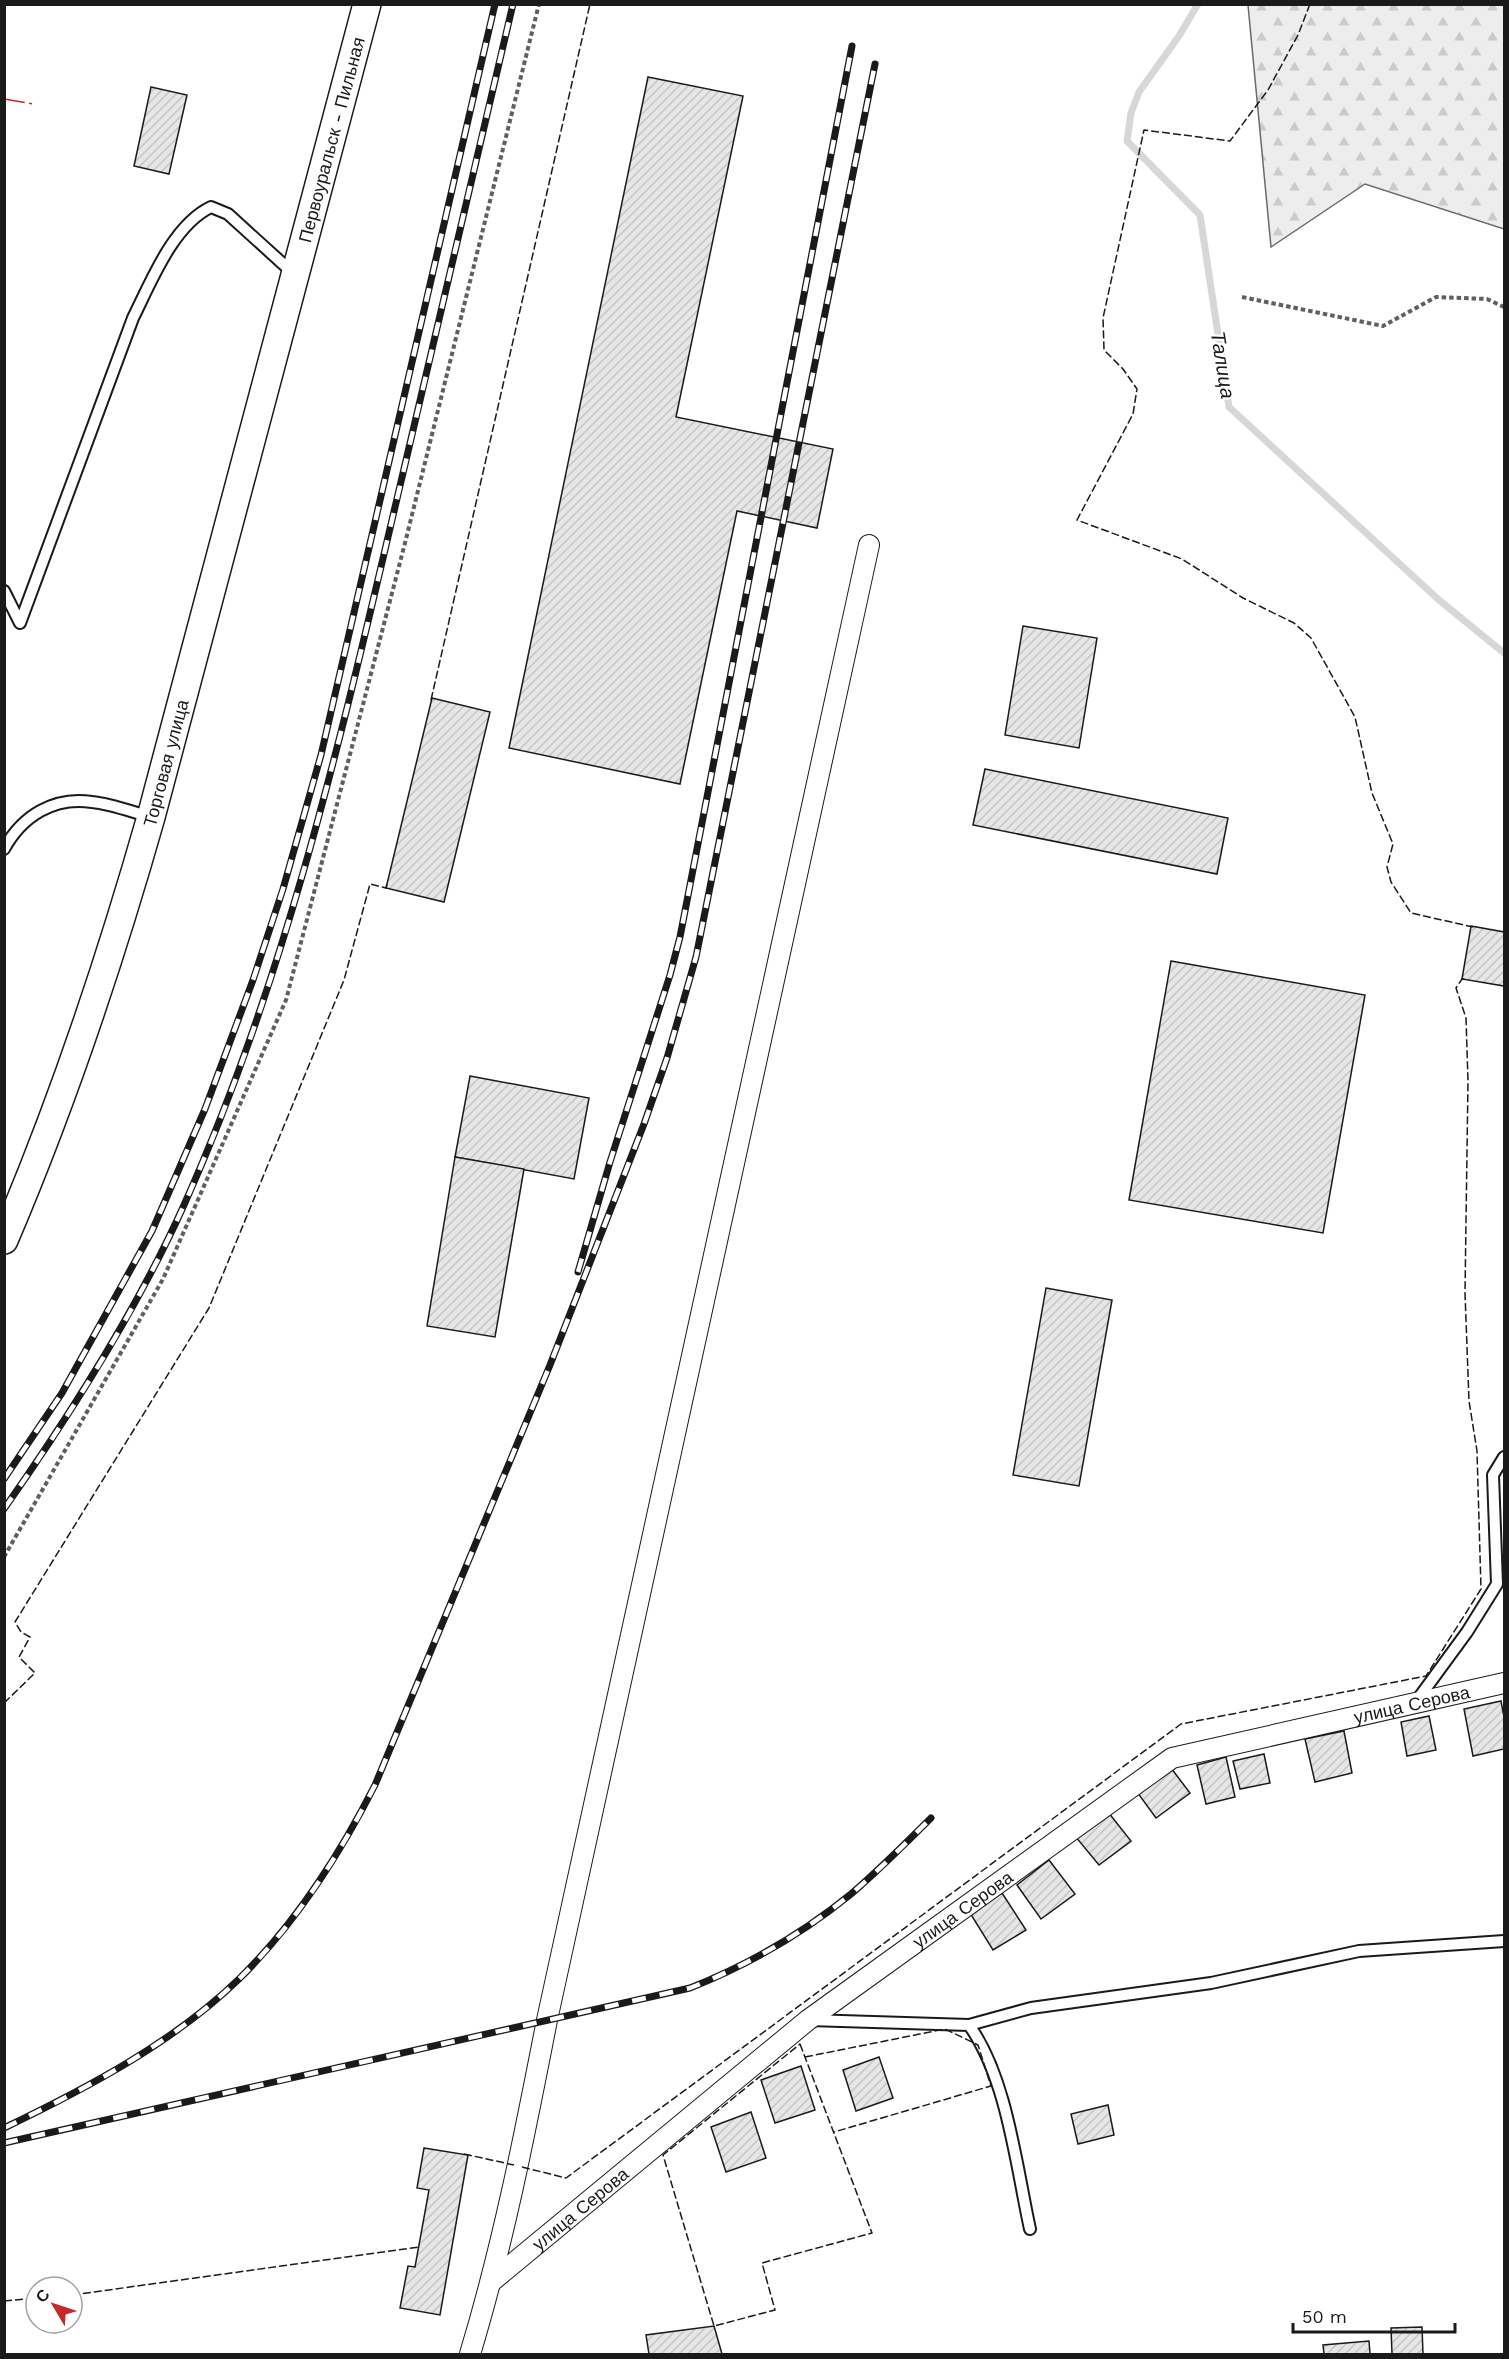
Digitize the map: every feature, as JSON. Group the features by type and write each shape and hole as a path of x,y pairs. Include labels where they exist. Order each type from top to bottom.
{"street":[{"name":"Первоуральск - Пильная","path":"294,274 367,4"},
{"name":"Торговая улица","path":"4,1240 89,1018 118,933 151,817 294,274"},
{"path":"470,2355 492,2281 869,545"},
{"name":"улица Серова","path":"492,2281 808,2020 1172,1758 1504,1683"}],"lane":[{"path":"4,591 20,623 133,318 170,248 196,214 211,207 228,214 294,274"},
{"path":"4,849 13,833 31,816 48,807 69,801 92,802 151,817"},
{"path":"1415,1703 1467,1632 1497,1584 1493,1475 1504,1457"},
{"path":"808,2020 969,2025 1032,2008 1211,1983 1359,1951 1504,1941"},
{"path":"969,2025 981,2042 992,2065 1008,2126 1030,2229"}],"path":[{"path":"4,1557 163,1280 285,1000 401,558 538,4"},
{"path":"1242,297 1383,326 1436,297 1486,299 1504,307"}],"green space":[{"path":"1248,5 1504,5 1504,229 1365,184 1271,247"}],"building":[{"path":"648,77 743,96 676,417 833,449 817,528 737,511 680,784 509,748"},
{"path":"151,87 187,95 169,174 134,166"},
{"path":"1023,626 1097,638 1079,748 1005,735"},
{"path":"432,698 490,712 444,902 386,888"},
{"path":"985,769 1228,818 1217,874 973,825"},
{"path":"1471,926 1504,932 1504,986 1462,979"},
{"path":"1171,961 1365,995 1323,1233 1129,1200"},
{"path":"470,1076 589,1098 574,1179 455,1157"},
{"path":"455,1157 524,1169 495,1337 427,1326"},
{"path":"1046,1288 1112,1300 1079,1486 1013,1475"},
{"path":"1501,1701 1504,1717 1504,1749 1473,1756 1464,1709"},
{"path":"1429,1716 1436,1750 1407,1756 1401,1722"},
{"path":"1344,1731 1352,1773 1315,1782 1305,1739"},
{"path":"1264,1754 1270,1783 1240,1789 1233,1761"},
{"path":"1226,1757 1235,1797 1206,1804 1197,1765"},
{"path":"1171,1768 1190,1793 1156,1818 1137,1792"},
{"path":"1108,1812 1131,1841 1099,1865 1075,1836"},
{"path":"1049,1860 1075,1894 1041,1919 1017,1885"},
{"path":"1002,1893 1026,1930 993,1950 970,1913"},
{"path":"879,2057 893,2098 856,2111 843,2070"},
{"path":"801,2066 815,2110 775,2123 761,2080"},
{"path":"1108,2105 1114,2135 1078,2144 1071,2114"},
{"path":"751,2112 766,2158 726,2172 711,2127"},
{"path":"424,2148 468,2155 440,2315 400,2308 408,2266 415,2267 429,2190 417,2188"},
{"path":"714,2326 722,2354 649,2354 646,2335"},
{"path":"1422,2327 1423,2354 1392,2354 1391,2328"},
{"path":"1369,2341 1370,2354 1324,2354 1323,2345"}],"waterway":[{"name":"Талица","path":"1198,4 1179,36 1139,92 1131,113 1127,141 1200,215 1229,407 1439,600 1504,653"}],"railway":[{"path":"4,1479 62,1393 152,1231 205,1109 253,980 283,889 321,755 495,4"},
{"path":"4,1509 78,1399 145,1284 184,1205 249,1042 302,876 347,707 513,4"},
{"path":"578,1272 680,937 852,46"},
{"path":"4,2128 66,2097 158,2044 186,2024 239,1979 279,1935 315,1888 347,1837 375,1785 550,1365 644,1124 667,1058 696,957 875,64"},
{"path":"4,2143 690,1988 754,1959 832,1909 892,1857 931,1818"}],"fence":[{"path":"431,700 590,4"},
{"path":"1310,4 1298,35 1268,90 1230,141 1144,130 1103,318 1104,350 1123,369 1137,389 1133,414 1077,520 1182,559 1243,598 1294,623 1311,638 1355,717 1372,793 1393,844 1387,867 1391,882 1411,913 1473,927"},
{"path":"4,1703 35,1673 19,1657 30,1637 21,1632 15,1622 209,1308 344,980 370,884 386,888 387,884"},
{"path":"522,2167 566,2178 1181,1724 1426,1676 1481,1589 1477,1451 1469,1401 1465,1293 1468,1081 1466,1018 1456,988 1462,979 1465,979"},
{"path":"805,2057 945,2029 978,2045 991,2086 834,2132"},
{"path":"800,2044 872,2233 762,2263 775,2310 714,2326 663,2155 800,2044"},
{"path":"464,2154 514,2165"},
{"path":"84,2293 419,2247"},
{"path":"4,2301 24,2299"}],"power":[{"path":"4,99 33,104"}]}
